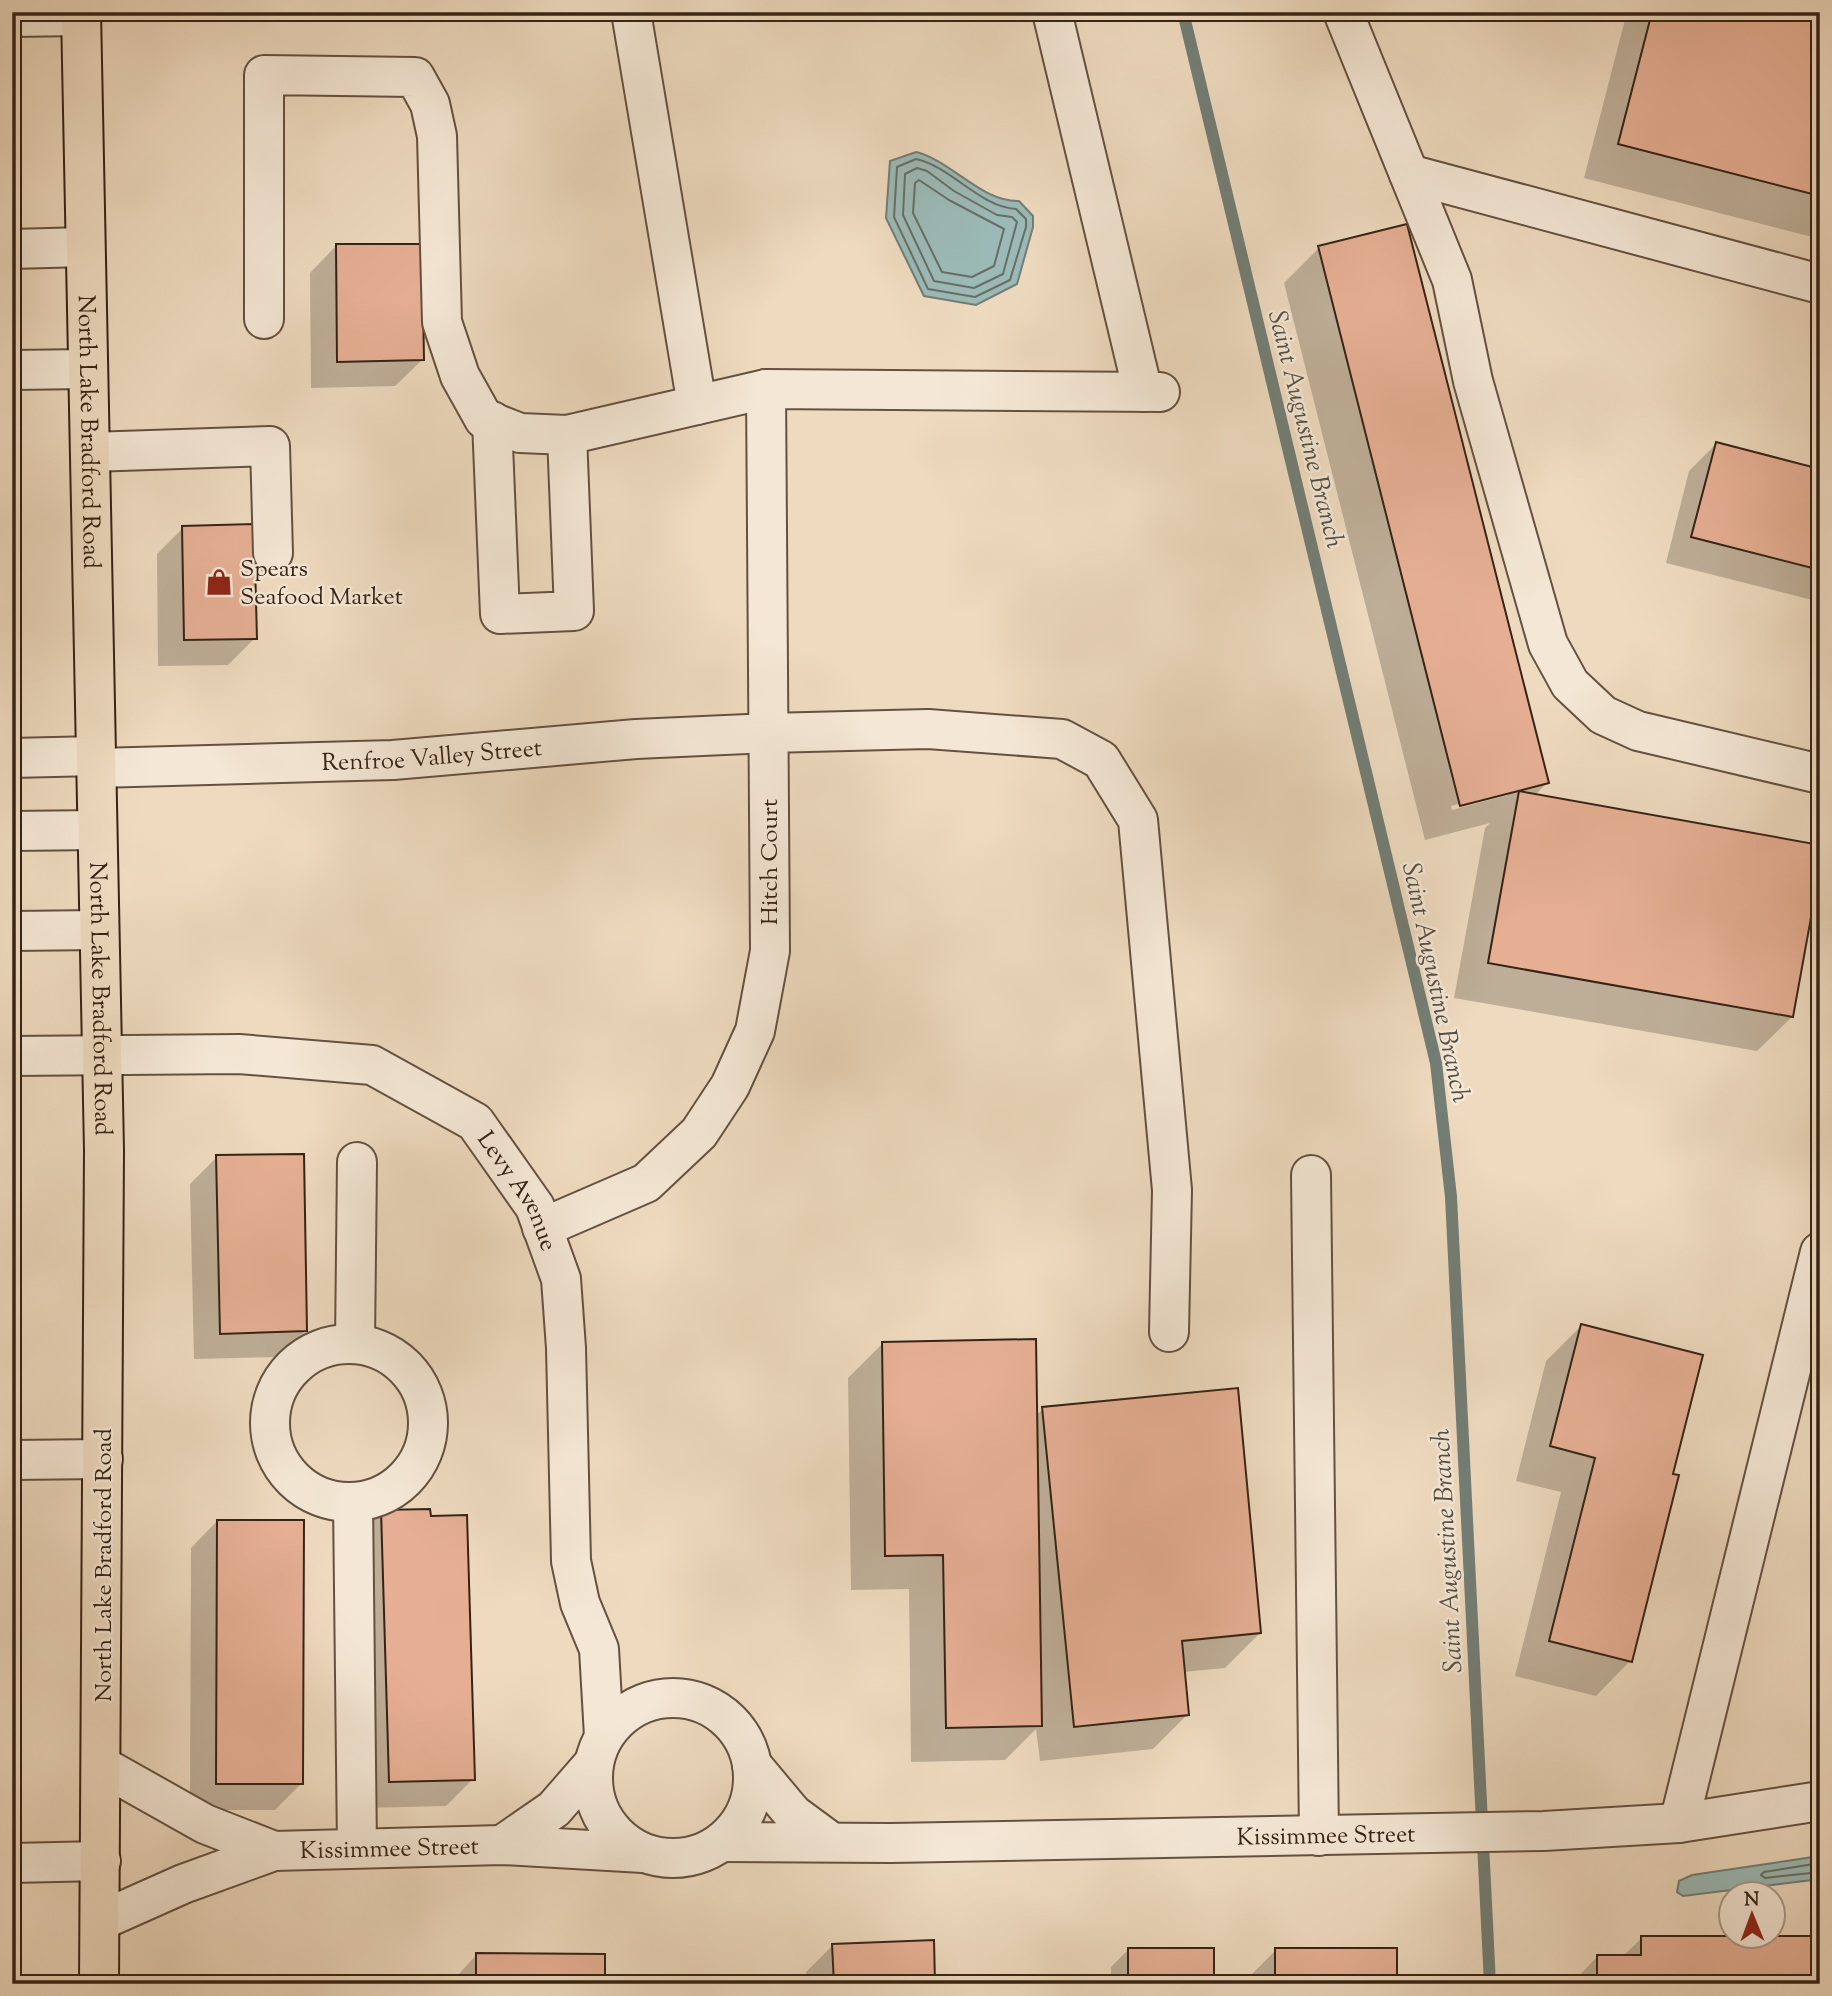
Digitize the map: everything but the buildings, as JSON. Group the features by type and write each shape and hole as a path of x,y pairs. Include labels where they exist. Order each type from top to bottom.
{"main road":[{"name":"North Lake Bradford Road","path":"81,14 104,1150 99,1984"}],"street":[{"path":"631,12 697,405"},
{"path":"264,319 264,75 415,77 429,104 437,136 442,322 460,376 484,419 520,433 567,435 766,389 1152,392 1052,12"},
{"path":"1343,12 1452,280 1473,380 1544,631 1570,684 1603,715 1638,731 1820,775"},
{"path":"12,17 81,14"},
{"path":"1409,174 1820,284"},
{"path":"12,249 85,247"},
{"path":"12,370 88,369"},
{"name":"Hitch Court","path":"542,1228 646,1183 699,1133 730,1086 755,1031 770,951 766,389"},
{"path":"492,421 500,614 574,611 567,435"},
{"path":"90,452 270,446 273,553"},
{"name":"Renfroe Valley Street","path":"12,758 96,762 393,760 636,739 928,729 1062,739 1101,760 1138,820 1172,1190 1170,1332"},
{"path":"12,831 97,830"},
{"path":"12,931 99,930"},
{"name":"Levy Avenue","path":"12,1056 239,1054 372,1065 475,1122 535,1207 562,1279 571,1561 580,1603 599,1649 599,1750"},
{"path":"355,1343 357,1162"},
{"path":"1311,1175 1319,1836"},
{"path":"1679,1823 1820,1252"},
{"path":"355,1343 382,1350 404,1365 420,1385 428,1411 428,1438 419,1462 401,1483 379,1496 353,1503 327,1499 303,1488 284,1470 272,1447 268,1421 273,1395 286,1373 305,1355 329,1345 355,1343"},
{"path":"12,1460 103,1459"},
{"path":"353,1503 357,1849"},
{"name":"Levy Avenue","path":"599,1649 641,1685 674,1698"},
{"path":"674,1698 702,1703 726,1718 743,1739 752,1765 753,1787 748,1808 737,1827 722,1842 697,1855 670,1858 643,1853 619,1838 602,1816 593,1790 599,1750 622,1716 647,1702 674,1698"},
{"name":"Kissimmee Street","path":"502,1845 554,1809 599,1750"},
{"path":"752,1765 793,1814 831,1842"},
{"name":"Kissimmee Street","path":"102,1766 205,1824 274,1851"},
{"name":"Kissimmee Street","path":"722,1842 1319,1836 1544,1830 1679,1823 1820,1801"},
{"name":"Kissimmee Street","path":"100,1922 183,1884 274,1851 502,1845 643,1853"},
{"path":"12,1863 101,1861"}],"water":[{"path":"916,152 942,164 992,195 1019,201 1033,216 1033,227 1017,284 976,305 924,296 886,218 890,161"},
{"path":"1820,1856 1820,1879 1786,1883 1786,1881 1716,1881 1716,1892 1683,1896 1677,1892 1679,1881 1692,1875"}],"waterway":[{"name":"Saint Augustine Branch","path":"1183,12 1436,1063 1451,1197 1490,1984"}],"place":[{"name":"Spears Seafood Market","path":"219,582"}]}
